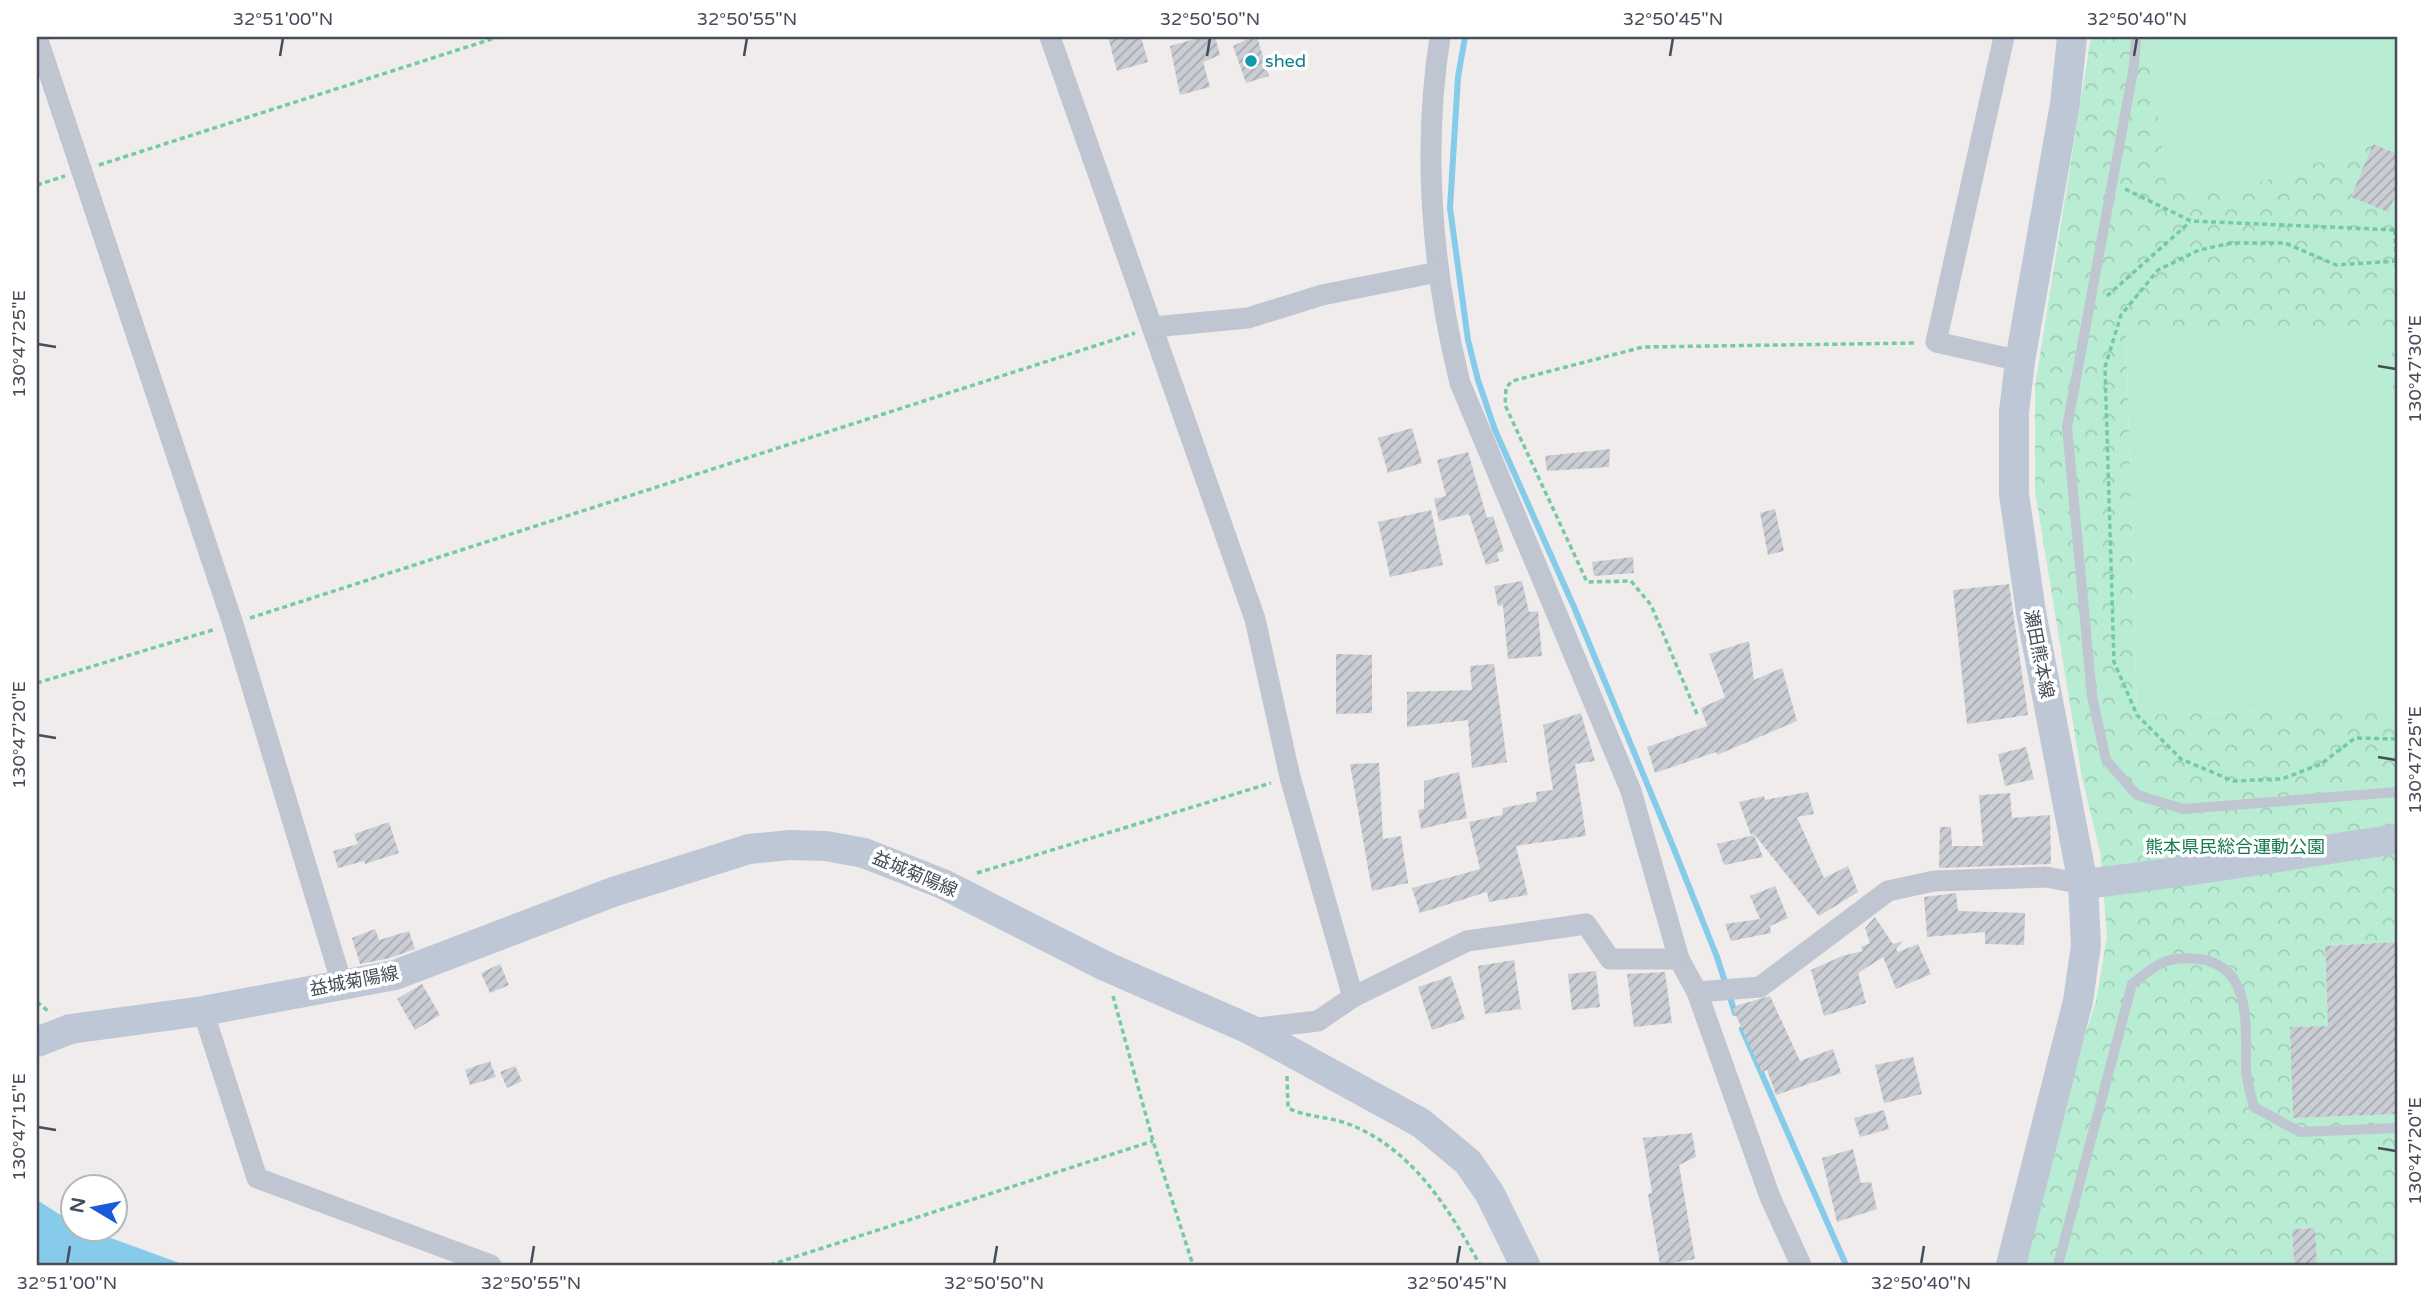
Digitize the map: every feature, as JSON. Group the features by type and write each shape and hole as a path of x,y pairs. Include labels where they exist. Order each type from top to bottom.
{"main road":[{"name":"瀬田熊本線","path":"2011,1265 2078,1001 2086,945 2083,884 2031,612 2014,494 2014,412 2020,361 2065,104 2071,37"},
{"path":"2083,884 2155,877 2261,858 2397,839"},
{"name":"益城菊陽線","path":"37,1042 70,1029 204,1011 395,975 613,892 750,849 790,845 864,853 943,884 1105,966 1249,1029 1421,1123 1468,1162 1490,1194 1525,1265"}],"street":[{"path":"37,37 233,624 342,984"},
{"path":"1050,37 1255,619 1290,777 1353,997"},
{"path":"1440,37 1433,80 1431,207 1443,314 1460,383 1631,791 1679,958 1696,992 1770,1197 1801,1265"},
{"path":"2004,37 1936,342 2020,361"},
{"path":"1153,327 1248,318 1322,295 1438,272"},
{"path":"1696,992 1760,987 1888,891 1934,881 2034,877 2083,884"},
{"path":"1249,1029 1318,1021 1353,997 1466,941 1586,924 1610,959 1679,958"},
{"path":"204,1011 257,1178 491,1265"}],"lane":[{"path":"2136,37 2134,66 2067,426 2092,696 2106,760 2137,795 2183,809 2397,792"},
{"path":"2058,1265 2132,984 2163,960 2185,957 2205,960 2222,967 2239,984 2248,1028 2246,1073 2254,1107 2300,1132 2397,1128"}],"path":[{"path":"37,185 498,37"},
{"path":"2113,184 2191,221 2396,230 2397,287"},
{"path":"2089,311 2191,221"},
{"path":"2397,261 2336,265 2285,243 2232,243 2199,250 2158,270 2120,314 2105,367 2114,662 2137,715 2181,759 2233,781 2282,779 2321,764 2355,738 2397,739"},
{"path":"37,683 233,624 1153,327"},
{"path":"1698,714 1651,606 1631,582 1587,582 1505,405 1506,388 1512,381 1643,347 1936,342"},
{"path":"943,884 1290,777"},
{"path":"1105,966 1153,1141 1194,1265"},
{"path":"1296,1055 1287,1078 1288,1108 1301,1114 1350,1124 1400,1153 1433,1189 1480,1265"},
{"path":"770,1265 1153,1141"}],"green space":[{"name":"熊本県民総合運動公園","path":"2091,37 2148,37 2167,186 2233,191 2397,136 2397,497 2391,329 2126,335 2137,715 2397,707 2397,942 2325,946 2327,1011 2397,1008 2397,1024 2291,1027 2293,1118 2397,1114 2397,1265 2317,1265 2315,1228 2292,1229 2294,1265 2026,1265 2073,1073 2096,1001 2107,936 2100,852 2082,778 2035,491 2035,386"},
{"path":"2148,37 2397,37 2397,136 2233,191 2167,186"},
{"path":"2392,329 2397,497 2397,707 2137,715 2126,335"}],"water":[{"path":"37,1200 60,1215 60,1242 122,1242 185,1265 37,1265"}],"building":[{"path":"1108,37 1141,37 1148,62 1117,71"},
{"path":"1202,37 1215,37 1220,55 1203,62 1210,87 1180,95 1170,46"},
{"name":"shed","path":"1257,37 1269,76 1246,83 1233,46"},
{"path":"2373,144 2397,154 2397,191 2388,212 2351,197"},
{"path":"1412,428 1422,463 1388,473 1378,438"},
{"path":"1610,449 1609,467 1547,471 1545,456"},
{"path":"1468,452 1487,518 1493,516 1504,551 1497,553 1499,561 1486,565 1469,514 1439,521 1434,499 1446,496 1437,460"},
{"path":"1775,509 1784,551 1768,555 1760,513"},
{"path":"1431,510 1443,565 1390,577 1378,522"},
{"path":"1633,557 1634,573 1594,576 1592,562"},
{"path":"1522,581 1529,612 1538,611 1542,656 1508,659 1503,605 1498,606 1494,586"},
{"path":"2009,584 2028,715 1967,724 1953,590"},
{"path":"1749,641 1754,680 1782,668 1797,721 1717,755 1716,752 1655,773 1647,747 1707,726 1701,708 1725,697 1709,654"},
{"path":"1336,654 1372,655 1372,713 1336,714"},
{"path":"1494,664 1507,762 1472,768 1468,720 1407,727 1407,692 1472,690 1470,666"},
{"path":"1581,713 1595,761 1575,764 1586,836 1516,846 1528,895 1489,902 1487,892 1420,913 1412,888 1480,869 1469,822 1502,815 1503,808 1537,801 1536,792 1553,790 1543,725"},
{"path":"2026,747 2034,779 2005,786 1998,754"},
{"path":"1379,763 1383,839 1401,836 1408,883 1372,891 1350,764"},
{"path":"1459,772 1467,818 1421,829 1418,810 1424,809 1424,781"},
{"path":"1808,792 1814,814 1797,817 1824,878 1848,866 1858,892 1819,916 1754,834 1751,835 1739,802 1764,796 1765,800"},
{"path":"2010,793 2012,818 2050,815 2051,864 1939,868 1940,827 1951,827 1952,846 1983,846 1979,795"},
{"path":"389,822 399,853 365,864 364,861 338,868 333,851 358,844 354,834"},
{"path":"1754,835 1763,857 1724,865 1717,844"},
{"path":"1775,886 1788,918 1770,926 1771,933 1731,941 1725,924 1760,919 1750,896"},
{"path":"1956,893 1958,911 2025,913 2024,945 1985,944 1985,932 1927,937 1924,897"},
{"path":"1875,917 1893,944 1903,941 1896,949 1898,952 1918,944 1931,974 1896,989 1883,957 1858,973 1866,1003 1824,1016 1811,970 1842,956 1863,951 1861,947 1870,943 1865,928"},
{"path":"375,929 379,940 409,931 415,949 390,958 360,964 352,938"},
{"path":"2397,942 2397,1114 2293,1118 2290,1027 2328,1026 2325,946"},
{"path":"1514,960 1521,1009 1485,1014 1478,966"},
{"path":"500,964 509,985 490,993 481,973"},
{"path":"1596,971 1600,1007 1572,1010 1568,974"},
{"path":"1665,972 1672,1023 1634,1027 1627,974"},
{"path":"1451,976 1465,1019 1432,1030 1418,987"},
{"path":"422,984 440,1015 415,1030 397,999"},
{"path":"1770,996 1800,1061 1833,1049 1841,1073 1776,1095 1767,1070 1762,1072 1732,1007"},
{"path":"1913,1057 1922,1094 1884,1103 1875,1065"},
{"path":"490,1061 496,1077 470,1085 465,1070"},
{"path":"515,1066 522,1081 507,1088 500,1072"},
{"path":"1884,1110 1889,1129 1860,1137 1854,1118"},
{"path":"1692,1133 1696,1157 1679,1165 1695,1259 1660,1265 1648,1194 1652,1193 1643,1138"},
{"path":"1853,1149 1861,1183 1871,1182 1877,1209 1837,1222 1822,1158"},
{"path":"2315,1228 2317,1265 2294,1265 2292,1229"}],"waterway":[{"path":"1465,37 1458,77 1450,208 1468,340 1478,380 1495,430 1574,607 1672,844 1717,957 1735,1013"},
{"path":"1742,1029 1846,1265"}],"place":[{"name":"shed","path":"1251,61"}]}
